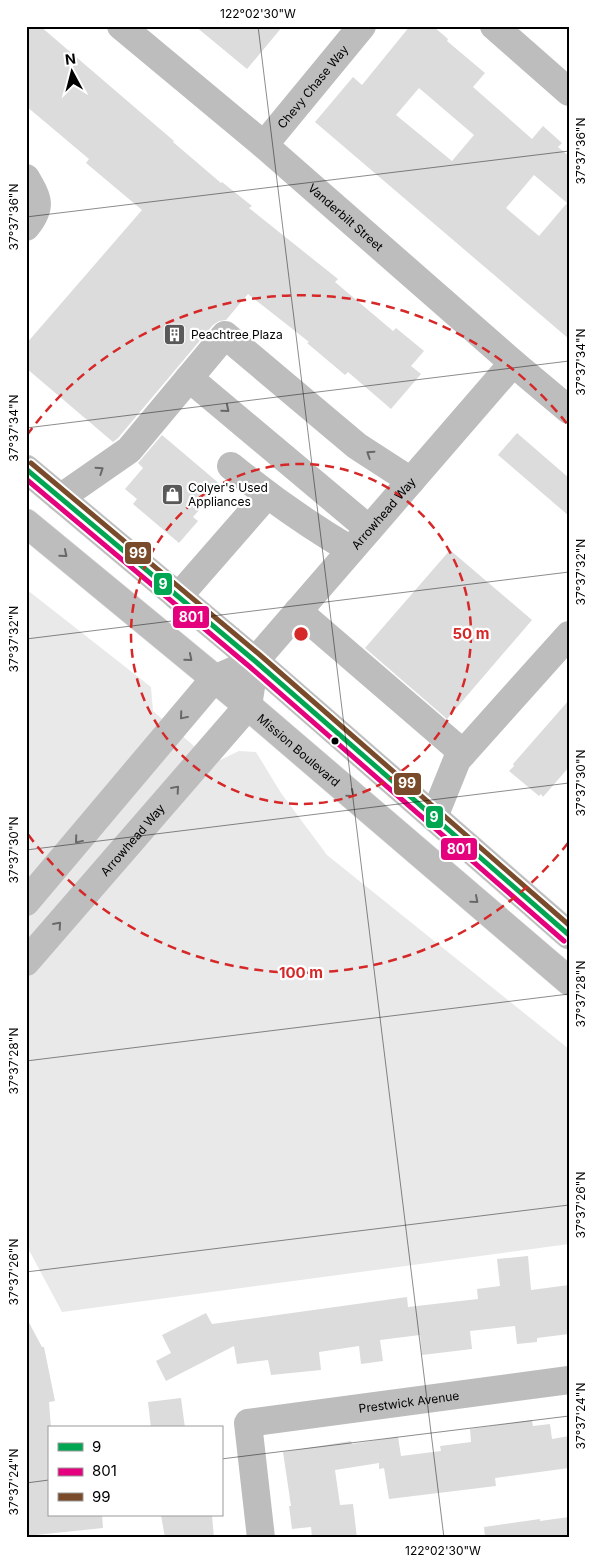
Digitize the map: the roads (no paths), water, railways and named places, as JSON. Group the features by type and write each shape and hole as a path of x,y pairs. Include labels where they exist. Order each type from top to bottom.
{"street":[{"name":"Vanderbilt Street","path":"121,26 264,145 569,410"},
{"name":"Chevy Chase Way","path":"264,145 362,26"},
{"path":"494,26 569,92"},
{"path":"26,178 37,198 35,216 26,227"},
{"path":"60,498 129,450 225,335 357,446 411,481"},
{"name":"Arrowhead Way","path":"26,902 214,679 255,661 513,363"},
{"path":"189,378 369,529"},
{"path":"231,466 266,495 310,526 351,550"},
{"path":"26,469 255,661 568,932"},
{"path":"178,597 266,495"},
{"name":"Mission Boulevard","path":"26,523 248,706 569,980"},
{"path":"298,612 463,753"},
{"path":"434,817 457,760 569,635"},
{"path":"248,706 255,661"},
{"name":"Arrowhead Way","path":"26,962 248,706"},
{"name":"Prestwick Avenue","path":"261,1538 248,1423 569,1380"}],"place":[{"name":"Peachtree Plaza","path":"175,334"},
{"name":"Colyer's Used Appliances","path":"172,494"}]}
